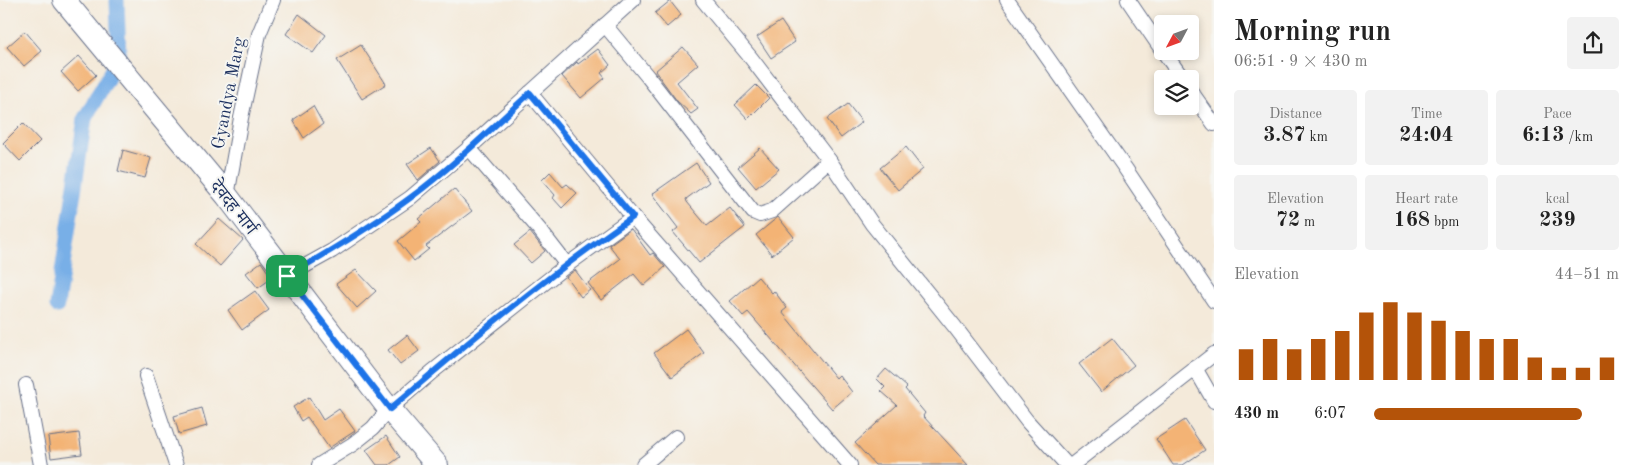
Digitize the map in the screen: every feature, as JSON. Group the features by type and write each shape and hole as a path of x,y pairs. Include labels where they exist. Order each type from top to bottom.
{"main road":[{"name":"देवदह मार्ग","path":"64,0 227,196 390,409 437,465"}],"street":[{"name":"Gyandya Marg","path":"227,196 259,34 273,0"},
{"path":"287,276 332,251 410,198 469,148 633,0"},
{"path":"703,0 751,58 829,160 872,224 955,326 1027,421 1067,465"},
{"path":"1007,0 1125,168 1214,302"},
{"path":"1128,0 1154,38"},
{"path":"605,25 753,212 760,216 772,211 829,160"},
{"path":"530,93 633,217 850,465"},
{"path":"1199,103 1214,124"},
{"path":"469,148 539,229 567,265"},
{"path":"319,465 353,444 373,428 390,409 474,338 567,265 633,217"},
{"path":"1072,465 1214,354"},
{"path":"1195,368 1214,401"},
{"path":"146,376 176,465"},
{"path":"26,385 41,465"},
{"path":"642,465 676,437"}],"building":[{"path":"670,1 681,15 667,27 655,13"},
{"path":"299,14 326,35 313,53 286,34"},
{"path":"781,21 795,42 771,58 757,37"},
{"path":"25,31 42,51 24,66 7,47"},
{"path":"361,45 386,84 362,99 337,60"},
{"path":"683,47 698,64 677,82 698,109 691,114 677,101 655,71"},
{"path":"598,49 610,65 601,73 605,78 581,98 562,76 577,62 578,64"},
{"path":"79,56 96,75 78,91 61,72"},
{"path":"756,85 769,98 748,119 735,105"},
{"path":"848,104 862,122 841,138 827,119"},
{"path":"313,106 323,124 304,138 293,120"},
{"path":"23,123 40,141 20,161 3,143"},
{"path":"906,147 923,169 898,190 880,168"},
{"path":"431,148 440,161 418,180 407,164"},
{"path":"760,148 779,169 756,188 738,167"},
{"path":"123,150 151,158 145,178 118,171"},
{"path":"696,163 709,182 686,199 687,202 707,226 730,208 745,227 699,263 673,232 678,228 652,194"},
{"path":"550,172 563,187 567,184 577,193 562,208 553,198 555,195 542,180"},
{"path":"454,189 472,211 426,246 429,249 414,261 398,241 421,222 418,219"},
{"path":"778,217 794,237 772,255 756,235"},
{"path":"219,219 243,240 220,266 196,244"},
{"path":"631,229 650,255 653,253 665,267 644,286 634,274 601,300 588,283 620,259 609,245"},
{"path":"530,232 545,251 531,263 514,245"},
{"path":"261,262 272,278 258,288 246,273"},
{"path":"356,270 376,291 357,308 336,284"},
{"path":"575,270 590,290 581,297 566,277"},
{"path":"758,277 772,293 774,291 787,308 782,312 836,378 839,375 852,392 832,409 748,312 743,316 730,301"},
{"path":"255,291 269,310 242,330 228,310"},
{"path":"686,329 704,353 672,377 654,353"},
{"path":"407,335 419,351 400,365 388,350"},
{"path":"1112,338 1134,365 1101,392 1079,364"},
{"path":"886,369 907,387 905,389 925,413 923,416 968,465 875,465 855,443 897,405 881,391 885,387 877,379"},
{"path":"309,397 323,420 339,409 355,431 329,448 307,417 301,421 293,407"},
{"path":"202,408 207,426 179,434 174,416"},
{"path":"1185,420 1205,450 1183,465 1173,465 1156,439"},
{"path":"79,433 82,454 51,458 48,437"},
{"path":"386,436 400,457 389,465 377,465 366,450"}],"waterway":[{"path":"57,306 85,118 119,58 117,0"}],"route":[{"path":"530,93 633,217 567,265 474,338 390,409 287,276 332,251 410,198 530,93"}]}
